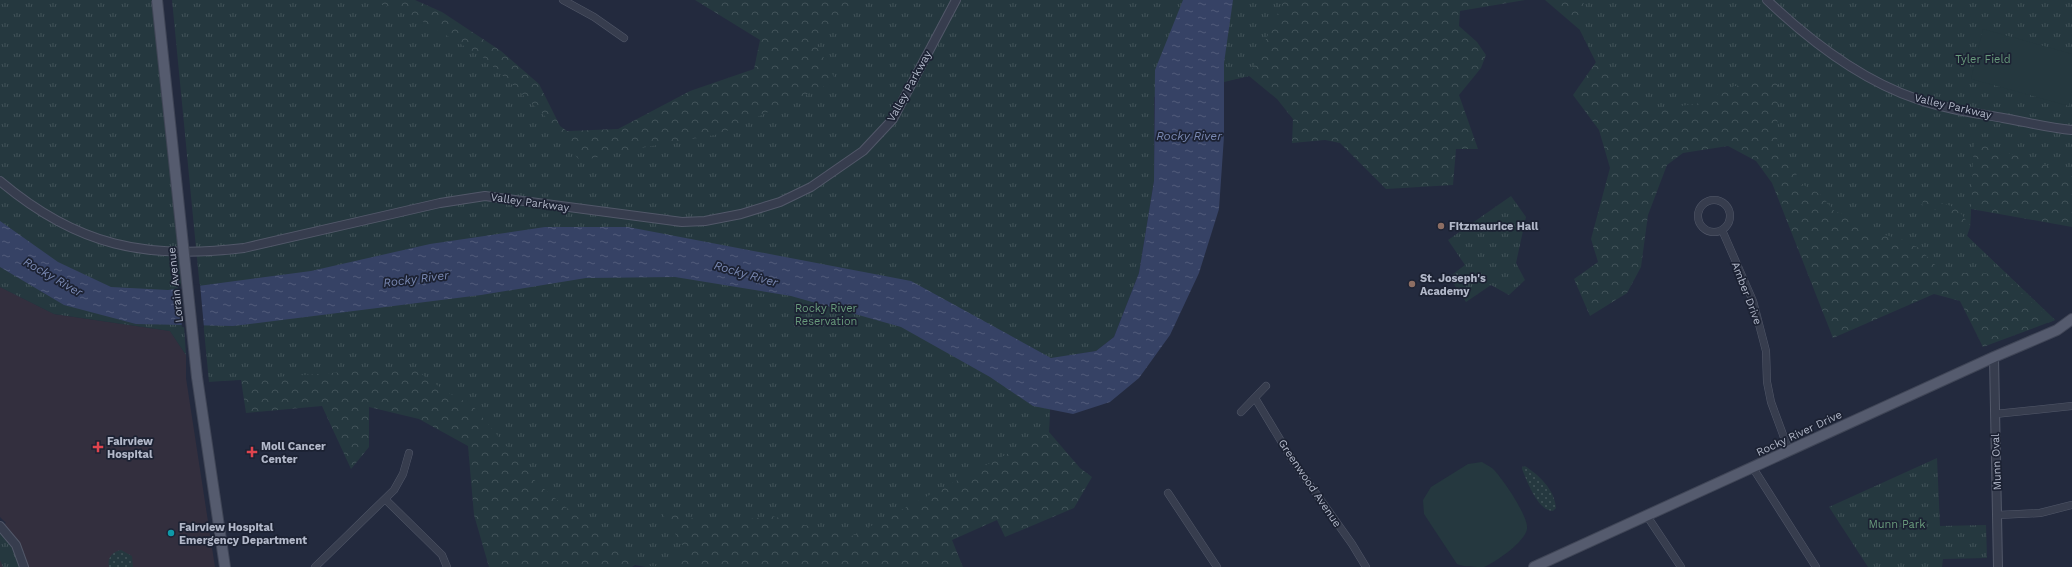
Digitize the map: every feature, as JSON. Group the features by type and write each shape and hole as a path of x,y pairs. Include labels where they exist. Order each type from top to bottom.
{"main road":[{"name":"Lorain Avenue","path":"157,0 197,377 225,567"},
{"name":"Rocky River Drive","path":"1534,567 1994,357 2057,330 2072,318"}],"street":[{"path":"563,0 594,17 624,38"},
{"name":"Valley Parkway","path":"0,181 50,216 97,240 134,249 167,253 215,252 244,248 440,203 485,196 682,222 704,221 733,216 780,202 811,187 863,151 893,119 956,0"},
{"name":"Valley Parkway","path":"1767,0 1792,24 1824,49 1859,72 1895,91 1918,100 1945,107 2072,130"},
{"path":"1711,200 1721,202 1728,208 1730,213 1729,223 1722,230 1711,232 1702,226 1698,215 1699,210 1706,202 1711,200"},
{"name":"Amber Drive","path":"1722,230 1752,301 1766,351 1767,382 1771,402 1789,450"},
{"name":"Munn Oval","path":"1994,357 1998,567"},
{"path":"1241,412 1266,386"},
{"name":"Greenwood Avenue","path":"1255,398 1293,461 1352,544 1366,567"},
{"path":"1995,414 2072,406"},
{"path":"315,567 394,490 403,474 409,453"},
{"path":"1753,468 1816,567"},
{"path":"1168,493 1217,567"},
{"path":"385,499 442,556 447,567"},
{"path":"1998,515 2040,513 2072,505"},
{"path":"1647,516 1681,567"},
{"path":"0,526 16,545 24,567"}],"shaded area":[{"name":"Fairview Hospital","path":"0,287 54,314 170,331 186,355 186,378 215,567 0,567 0,527 6,523 0,517"}],"green space":[{"path":"0,0 162,0 186,355 170,331 54,314 0,287"},
{"name":"Rocky River Reservation","path":"172,0 369,0 419,19 484,58 544,115 580,161 635,149 720,134 836,81 817,45 854,0 1284,0 1249,76 1154,97 1154,181 1139,273 1114,337 1096,351 1051,359 1049,432 850,537 772,516 714,524 660,510 685,549 668,567 635,565 537,483 473,406 447,392 411,367 209,382"},
{"path":"173,0 415,0 442,12 501,51 539,84 560,126 567,131 618,129 690,91 754,69 760,40 695,0 947,0 698,213"},
{"path":"1233,0 1525,0 1460,11 1459,26 1477,42 1486,55 1481,68 1459,95 1478,149 1456,149 1453,185 1386,189 1340,143 1325,140 1292,143 1293,119 1277,99 1249,76 1224,82 1224,63"},
{"path":"1545,0 1755,0 2072,142 2072,227 1971,209 1970,227 1967,236 2055,320 1983,347 1960,301 1934,294 1833,338 1772,183 1756,161 1728,146 1683,153 1667,165 1648,215 1641,267 1627,293 1590,316 1574,279 1598,262 1591,239 1610,168 1599,130 1573,95 1596,62 1580,30"},
{"name":"Tyler Field","path":"1584,0 2072,0 2072,170 2058,169 1974,142 1970,227 1960,213 1951,206 1923,200 1922,207 1948,212 1955,216 1967,236 2055,320 2048,323 2044,314 2002,274 1942,272 1919,248 1903,240 1857,227 1857,216 1835,212 1820,194 1798,182 1794,166 1777,148 1778,78 1725,88 1708,102 1652,110 1596,62 1580,30"},
{"name":"Tyler Field","path":"1983,29 2072,54 2072,87 2069,106 1971,79"},
{"path":"1511,196 1526,217 1516,263 1525,280 1509,295 1491,285 1466,302 1449,277 1465,265 1448,240"},
{"path":"233,326 1050,410 1049,432 1080,468 1092,477 1074,508 1005,537 997,520 952,540 963,567 646,567 635,565 632,567 489,567 474,515 468,446 419,419 369,407 369,447 351,469 322,406 246,413 241,380 218,381"},
{"name":"Munn Park","path":"1937,458 1940,526 1986,525 1987,558 1943,559 1942,567 1868,567 1829,507"},
{"path":"1482,462 1492,468 1508,488 1524,516 1527,529 1521,540 1516,545 1484,567 1463,566 1457,564 1424,514 1423,500 1431,487 1468,464"},
{"path":"1525,466 1541,478 1553,495 1556,508 1553,511 1548,510 1538,501 1522,469 1522,467"},
{"path":"0,522 16,543 23,567 3,567 0,560"},
{"path":"121,550 132,556 133,567 109,567 111,556 115,552"}],"water":[{"name":"Rocky River","path":"1183,0 1233,0 1224,63 1224,136 1219,209 1199,273 1170,335 1139,378 1110,402 1073,414 1033,406 990,377 901,327 791,296 675,277 586,278 481,295 233,326 136,324 64,305 0,267 0,221 58,262 111,287 168,290 311,271 430,244 545,227 628,227 911,281 1051,358 1096,351 1114,337 1139,273 1154,181 1155,70"}],"pier":[{"path":"200,284 204,328 182,327 178,287"}],"place":[{"name":"Fitzmaurice Hall","path":"1441,226"},
{"name":"St. Joseph's Academy","path":"1412,284"},
{"name":"Fairview Hospital","path":"98,447"},
{"name":"Moll Cancer Center","path":"252,452"},
{"name":"Fairview Hospital Emergency Department","path":"171,533"}]}
